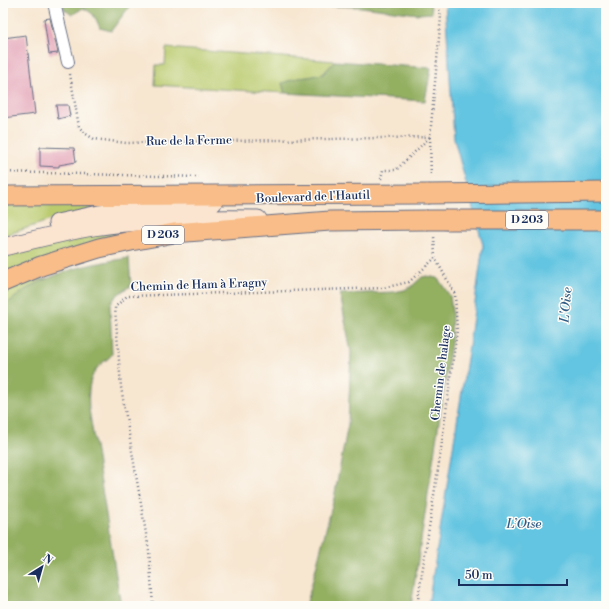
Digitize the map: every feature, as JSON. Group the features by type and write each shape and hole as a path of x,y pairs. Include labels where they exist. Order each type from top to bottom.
{"main road":[{"name":"Boulevard de l'Hautil","path":"3,246 17,238 39,229 61,222 93,215 292,195 429,187 606,192"},
{"path":"3,196 292,195"},
{"name":"Boulevard de l'Hautil","path":"3,246 93,227 153,221 199,219 330,221 430,227 606,220"},
{"name":"D 203","path":"3,282 41,266 68,257 131,241 174,233 330,221"}],"street":[{"path":"54,3 68,62"}],"path":[{"path":"429,187 430,137 441,16 437,3"},
{"name":"Rue de la Ferme","path":"68,62 79,127 94,139 126,142 430,137"},
{"path":"381,182 383,170 396,170 430,137"},
{"path":"3,172 206,177"},
{"name":"Chemin de halage","path":"417,606 440,456 457,330 455,294 435,258 430,227"},
{"name":"Chemin de Ham à Eragny","path":"153,606 150,551 121,387 115,307 127,296 383,288 409,282 435,258"}],"green space":[{"path":"63,3 132,3 111,31 100,28 94,16 87,10 83,8 72,15 64,9"},
{"path":"248,3 430,3 432,13 418,14 361,7"},
{"path":"166,48 335,61 323,74 298,78 282,83 285,93 155,85 156,65 165,65"},
{"path":"335,61 431,68 425,101 285,93 282,83 298,78 323,74"},
{"path":"3,203 95,203 96,209 54,219 3,236"},
{"path":"156,225 3,273 3,257 23,250 65,238"},
{"path":"129,258 131,286 121,292 110,306 112,354 100,365 93,375 89,397 89,409 121,606 3,606 3,307 25,290 49,278 88,265"},
{"path":"427,276 437,278 450,296 452,311 451,343 411,606 306,606 334,498 348,424 351,352 340,294 394,292 404,290 411,287 422,277"},
{"path":"47,278 25,290 3,307 3,294 24,283"}],"water":[{"name":"L’Oise","path":"445,3 606,3 606,581 601,606 428,606 469,346 483,245 454,139"}],"building":[{"path":"50,18 58,53 49,54 44,19"},
{"path":"26,35 35,114 3,118 3,38"},
{"path":"56,105 68,105 70,116 58,119"},
{"path":"40,147 74,148 76,162 59,165 59,167 40,166"}],"water label":[{"name":"L'Oise","path":"566,305"}]}
